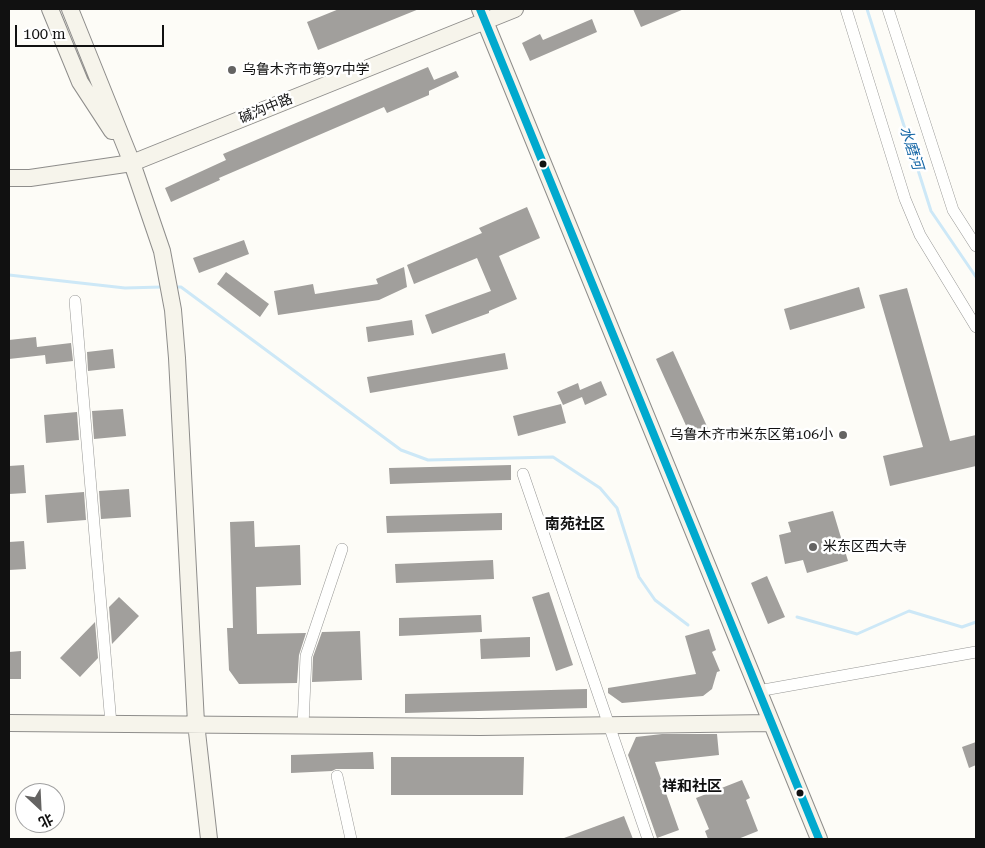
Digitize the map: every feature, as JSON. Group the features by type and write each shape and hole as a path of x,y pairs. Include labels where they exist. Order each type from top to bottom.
{"street":[{"path":"50,9 80,82 132,162"},
{"path":"70,9 132,162 162,251 173,310 196,723 209,839"},
{"name":"碱沟中路","path":"9,178 30,178 132,162 482,15 515,9"},
{"path":"846,9 905,199 916,226 976,327"},
{"path":"888,9 953,210 976,246"},
{"path":"482,15 819,839"},
{"path":"74,300 112,724"},
{"path":"523,474 648,839"},
{"path":"303,726 306,656 342,549"},
{"path":"758,691 976,652"},
{"path":"9,723 196,723 303,726 610,725 771,722"},
{"path":"337,776 351,839"}],"building":[{"path":"339,9 419,9 318,50 307,22"},
{"path":"633,9 684,9 641,27"},
{"path":"592,19 597,32 530,61 522,43 540,34 543,40"},
{"path":"428,67 434,80 456,71 459,77 429,91 429,95 387,113 384,107 219,178 220,180 171,202 165,188 226,160 223,154"},
{"path":"527,207 540,238 499,256 517,299 489,311 489,313 432,334 425,315 491,291 477,258 414,284 407,265 482,233 479,228"},
{"path":"244,240 249,254 199,273 193,258"},
{"path":"404,267 407,287 379,300 278,315 274,291 313,284 315,294 378,284 376,279"},
{"path":"226,272 269,304 260,317 217,284"},
{"path":"859,287 865,308 790,330 784,309"},
{"path":"907,288 950,441 976,435 976,466 890,486 883,456 923,447 879,295"},
{"path":"412,320 414,335 368,342 366,327"},
{"path":"36,337 37,347 71,343 73,361 46,364 45,355 9,359 9,340"},
{"path":"113,349 115,368 88,371 87,352"},
{"path":"673,351 710,433 693,441 656,359"},
{"path":"505,353 508,369 370,393 367,377"},
{"path":"601,381 607,395 585,405 582,397 563,405 557,392 578,383 580,390"},
{"path":"561,404 566,423 518,436 513,416"},
{"path":"123,409 126,436 94,439 92,411"},
{"path":"77,412 79,440 46,443 44,415"},
{"path":"24,465 26,493 9,494 9,466"},
{"path":"511,465 511,480 390,484 389,468"},
{"path":"129,489 131,517 101,519 99,491"},
{"path":"84,492 86,520 47,523 45,495"},
{"name":"米东区西大寺","path":"833,511 848,561 807,573 803,560 785,564 779,535 791,532 788,522"},
{"path":"502,513 502,530 387,533 386,516"},
{"path":"254,521 255,547 300,545 301,585 256,587 257,634 306,633 299,655 297,683 239,684 229,670 227,628 233,628 230,522"},
{"path":"24,541 26,569 9,570 9,542"},
{"path":"493,560 494,579 396,583 395,564"},
{"path":"767,576 785,617 768,624 751,583"},
{"path":"549,592 573,665 556,671 532,597"},
{"path":"119,597 139,616 112,644 109,607"},
{"path":"481,615 482,632 399,636 399,618"},
{"path":"95,622 98,658 80,677 60,658"},
{"path":"709,629 716,650 712,652 720,671 717,672 712,689 703,696 622,703 608,693 608,688 696,674 685,636"},
{"path":"360,631 362,680 312,682 313,657 322,632"},
{"path":"530,637 530,657 481,659 480,639"},
{"path":"21,651 21,679 9,679 9,652"},
{"path":"587,689 587,708 405,713 405,694"},
{"path":"662,734 717,734 719,755 655,762 679,830 657,838 628,755 636,737"},
{"path":"976,742 976,765 969,768 962,747"},
{"path":"373,752 374,769 336,769 332,771 291,773 291,755"},
{"path":"391,757 524,757 523,795 391,795"},
{"path":"742,780 750,798 746,800 758,831 738,839 708,839 705,831 709,829 696,798"},
{"path":"624,816 633,839 564,839 564,838"}],"waterway":[{"name":"水磨河","path":"867,9 931,211 976,277"},
{"path":"9,275 125,288 162,287"},
{"path":"174,287 181,287 401,450 428,460 553,457 600,488 617,508 639,577 655,600 688,625"},
{"path":"797,617 857,634 909,611 962,627 976,622"}],"transit line":[{"path":"480,9 819,839"}],"place":[{"name":"乌鲁木齐市第97中学","path":"232,70"},
{"name":"乌鲁木齐市米东区第106小","path":"843,435"},
{"name":"米东区西大寺","path":"813,547"}],"district":[{"name":"南苑社区","path":"575,525"},
{"name":"祥和社区","path":"692,787"}]}
